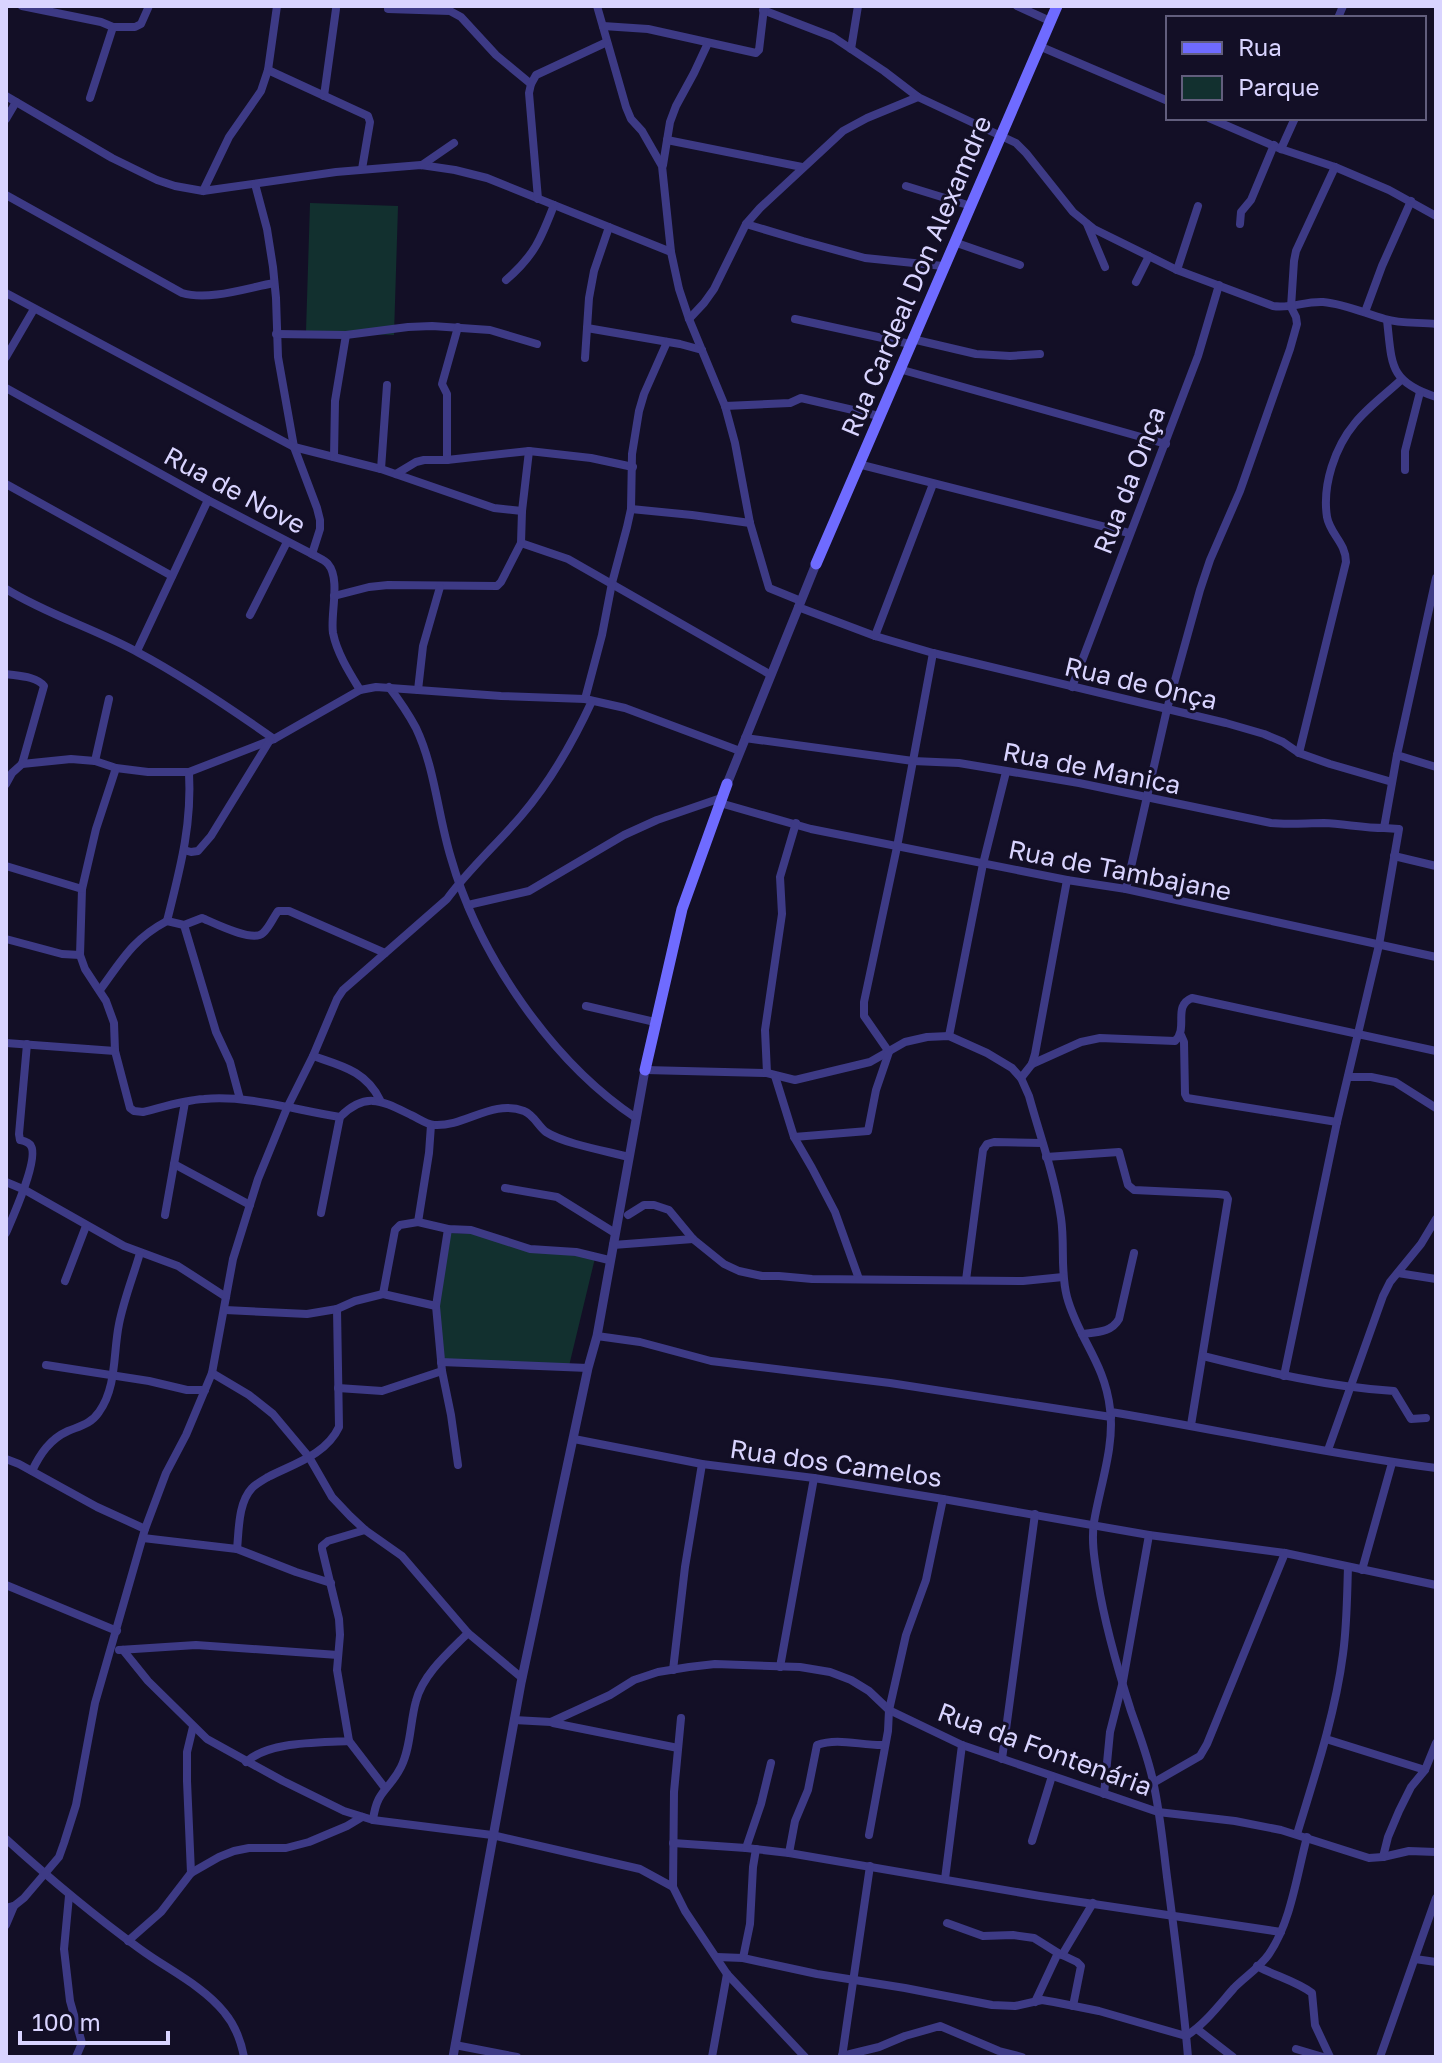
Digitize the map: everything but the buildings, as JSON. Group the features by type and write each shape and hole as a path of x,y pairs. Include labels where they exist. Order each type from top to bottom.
{"main road":[{"name":"Rua Cardeal Don Alexamdre","path":"816,564 1057,6"},
{"path":"645,1070 682,909 727,784"}],"street":[{"path":"22,6 113,27 141,24 149,6"},
{"path":"203,191 229,137 261,91 268,70 277,6"},
{"path":"597,6 626,107 662,166"},
{"path":"851,49 858,6"},
{"path":"1017,6 1050,21"},
{"path":"603,26 648,29 756,53 759,50 764,8 833,37 918,97 1016,143 1073,212 1094,229 1177,270 1273,306 1291,307 1304,302 1320,302 1387,320 1436,324"},
{"path":"324,96 336,9"},
{"path":"388,9 450,11 461,17 496,55 531,84"},
{"path":"90,98 113,27"},
{"path":"538,199 529,93 531,84 536,75 607,42"},
{"path":"631,509 750,523 725,406 679,289 671,252 662,166 676,106 708,43"},
{"path":"1039,46 1166,100"},
{"path":"268,70 368,116 362,169"},
{"path":"6,96 112,158 175,186 203,191 362,169 421,165 487,178 671,252"},
{"path":"689,319 714,289 746,224 802,167 843,131 918,97"},
{"path":"6,119 16,102"},
{"path":"1214,120 1335,167 1411,201 1436,216"},
{"path":"1240,224 1241,212 1251,200 1294,120"},
{"path":"667,140 802,167"},
{"path":"421,165 454,143"},
{"path":"1126,889 1167,709 1196,604 1210,560 1240,491 1297,324 1291,307 1296,251 1335,167"},
{"path":"255,184 267,229 276,334 294,447 320,520 312,554"},
{"path":"906,186 971,206"},
{"path":"6,195 182,293 206,296 274,283"},
{"path":"1365,312 1411,201"},
{"path":"506,280 530,257 554,205"},
{"path":"1177,270 1198,206"},
{"path":"1087,223 1105,267"},
{"path":"746,224 865,258 943,266"},
{"path":"585,358 589,298 594,271 609,227"},
{"path":"954,242 1020,265"},
{"path":"1136,282 1149,256"},
{"name":"Rua da Onça","path":"1072,687 1166,444 1198,356 1219,285"},
{"path":"6,293 294,447 381,469 494,508 522,511"},
{"path":"6,357 34,309"},
{"path":"795,319 976,354 1040,354"},
{"path":"1387,320 1393,363 1401,380 1420,392 1436,397"},
{"path":"276,334 346,335 408,327 458,327 490,330 537,344"},
{"path":"447,460 447,394 442,384 458,327"},
{"path":"587,328 702,350"},
{"path":"334,457 335,401 346,335"},
{"path":"6,1925 10,1907 46,1874 59,1857 81,1781 95,1703 144,1534 166,1473 212,1373 233,1259 250,1205 269,1148 337,999 343,990 447,899 525,812 571,744 589,700 612,583 631,509 634,440 639,411 667,342"},
{"path":"899,369 1166,444"},
{"path":"1299,753 1346,562 1345,549 1327,518 1327,480 1354,423 1401,380"},
{"path":"381,469 387,385"},
{"name":"Rua de Nove","path":"6,388 328,565 332,573 332,624 336,642 360,690"},
{"path":"1405,470 1405,451 1420,392"},
{"path":"725,406 790,403 801,398 879,416"},
{"path":"334,596 388,585 497,586 521,543 529,451"},
{"path":"396,474 416,462 529,451 591,458 633,467"},
{"path":"858,464 1129,533"},
{"path":"6,484 172,576"},
{"path":"875,636 933,484"},
{"path":"137,651 208,500"},
{"name":"Rua de Onça","path":"750,523 769,588 875,636 1264,734 1299,753 1392,782"},
{"path":"250,615 287,542"},
{"path":"521,543 568,559 771,675"},
{"path":"727,784 816,564"},
{"path":"1284,1376 1337,1122 1379,945 1399,829 1384,828 1436,578"},
{"path":"418,690 423,646 440,587"},
{"path":"6,589 68,621 137,651 201,689 272,739"},
{"path":"889,1052 864,1016 864,1002 933,653"},
{"path":"6,674 36,680 44,686 22,764"},
{"path":"6,784 9,772 22,764 71,759 148,772 189,772 272,739 360,690 376,687 589,700 625,708 740,751"},
{"path":"389,687 404,706 417,731 429,765 458,884 491,954 541,1029 573,1066 611,1101 636,1118"},
{"path":"95,761 109,699"},
{"name":"Rua de Manica","path":"745,738 913,761 959,763 1079,783 1271,823 1384,828"},
{"path":"184,850 198,851 211,836 272,739"},
{"path":"1397,755 1436,767"},
{"path":"116,768 96,829 82,889 80,955 114,1023 115,1051 130,1108 143,1112 203,1099 240,1099 340,1117"},
{"path":"167,921 190,811 189,772"},
{"path":"949,1036 983,864 1006,772"},
{"path":"468,905 529,891 624,835 693,807 721,801"},
{"name":"Rua de Tambajane","path":"721,801 811,829 1126,889 1436,957"},
{"path":"796,823 780,877 782,914 765,1030 771,1074 794,1137 835,1212 859,1279"},
{"path":"1394,856 1436,866"},
{"path":"6,866 82,889"},
{"path":"1021,1078 1032,1064 1067,880"},
{"path":"100,990 126,952 141,937 167,921 184,925 202,918 256,937 262,935 278,911 289,911 385,953"},
{"path":"184,925 240,1099"},
{"path":"6,939 62,954 80,955"},
{"path":"1337,1122 1187,1098 1181,1035 1182,1005 1185,1001 1192,998 1436,1051"},
{"path":"586,1006 655,1022"},
{"path":"1032,1064 1091,1040 1175,1041 1181,1035"},
{"path":"453,2057 522,1678 597,1336 645,1070 771,1074 795,1080 870,1062 905,1042 949,1036 987,1053 1012,1068 1021,1078 1029,1096 1062,1224 1063,1277 1069,1305 1107,1384 1111,1415 1103,1483 1093,1525 1093,1544 1099,1589 1153,1783 1188,2057"},
{"path":"6,1043 115,1051"},
{"path":"6,1233 25,1190 33,1153 29,1143 20,1140 19,1134 27,1044"},
{"path":"794,1137 868,1131 876,1090 889,1052"},
{"path":"313,1056 360,1074 374,1088 380,1100"},
{"path":"1348,1077 1371,1077 1395,1082 1436,1108"},
{"path":"321,1213 340,1117 351,1106 362,1102 380,1100 431,1125 462,1122 490,1110 522,1110 529,1113 546,1132 563,1140 629,1157"},
{"path":"165,1215 185,1102"},
{"path":"418,1222 431,1125"},
{"path":"966,1280 983,1150 987,1144 994,1142 1042,1143"},
{"path":"1046,1157 1119,1152 1128,1185 1134,1190 1226,1195 1228,1208 1191,1425"},
{"path":"174,1164 250,1205"},
{"path":"6,1182 140,1253 178,1266 226,1297"},
{"path":"505,1188 557,1197 615,1233"},
{"path":"628,1215 644,1205 669,1210 693,1239 724,1264 762,1276 1023,1281 1063,1277"},
{"path":"1328,1450 1383,1296 1436,1219"},
{"path":"383,1294 395,1230 400,1225 418,1222 448,1229 471,1230 530,1249 576,1252 609,1260"},
{"path":"65,1281 86,1226"},
{"path":"448,1229 436,1306 442,1367 458,1465"},
{"path":"613,1245 693,1239"},
{"path":"32,1471 47,1445 69,1430 82,1427 99,1413 110,1394 119,1325 140,1253"},
{"path":"1082,1334 1110,1330 1116,1325 1134,1253"},
{"path":"1398,1273 1436,1279"},
{"path":"225,1310 307,1314 337,1309 383,1294 436,1306"},
{"path":"237,1549 240,1516 252,1488 309,1457 335,1436 339,1427 337,1309"},
{"path":"597,1336 640,1342 711,1361 1191,1425 1392,1463 1436,1468"},
{"path":"1203,1356 1284,1376 1351,1388 1394,1391 1411,1419 1426,1418"},
{"path":"46,1365 187,1390 205,1390"},
{"path":"338,1388 382,1391 442,1367 588,1368"},
{"path":"212,1373 273,1414 309,1457 332,1497 365,1530 402,1556 468,1633 522,1678"},
{"name":"Rua dos Camelos","path":"574,1439 702,1464 814,1478 1149,1535 1285,1553 1436,1585"},
{"path":"6,1459 144,1534 237,1549 331,1583"},
{"path":"1362,1570 1392,1463"},
{"path":"673,1670 683,1581 702,1464"},
{"path":"780,1667 814,1478"},
{"path":"869,1835 889,1710 906,1635 926,1580 943,1499"},
{"path":"1002,1759 1035,1514"},
{"path":"365,1530 328,1541 322,1546 339,1619 340,1690 349,1741 385,1788"},
{"path":"1104,1794 1110,1732 1123,1681 1149,1535"},
{"path":"1153,1783 1200,1756 1207,1744 1285,1553"},
{"path":"717,1957 743,1958 992,2005 1015,2006 1042,2000 1099,2011 1186,2036 1197,2029 1268,1956 1281,1932 1343,1654 1348,1567"},
{"path":"6,1585 117,1631"},
{"path":"373,1820 375,1804 403,1764 416,1700 423,1684 468,1633"},
{"path":"111,1649 196,1645 338,1655"},
{"path":"123,1650 135,1667 207,1739 332,1805 373,1820 492,1835 640,1869 673,1887"},
{"name":"Rua da Fontenária","path":"514,1720 551,1722 610,1695 634,1680 673,1670 715,1664 830,1672 869,1691 889,1710 962,1745 1158,1812 1235,1821 1302,1835 1369,1858 1409,1851 1436,1852"},
{"path":"681,1718 673,1887 685,1911 727,1974 805,2057"},
{"path":"551,1722 678,1748"},
{"path":"191,1873 187,1752 193,1727"},
{"path":"1326,1739 1425,1770"},
{"path":"246,1762 260,1752 312,1741 349,1741"},
{"path":"789,1853 795,1821 808,1790 817,1745 849,1742 885,1745"},
{"path":"1383,1857 1399,1811 1411,1787 1425,1770 1436,1743"},
{"path":"945,1879 962,1745"},
{"path":"743,1958 750,1924 751,1848 771,1763"},
{"path":"1032,1841 1052,1776"},
{"path":"128,1941 161,1912 191,1873 234,1851 286,1848 309,1842 362,1817"},
{"path":"6,1839 69,1896 191,1984 223,2011 241,2043 244,2057"},
{"path":"673,1843 789,1853 1040,1896 1281,1932"},
{"path":"870,1866 842,2056 940,2026 999,2051 1022,2057"},
{"path":"69,1896 64,1949 70,2001 82,2043 76,2057"},
{"path":"1380,2057 1436,1898"},
{"path":"1035,2002 1060,1954 1093,1903"},
{"path":"947,1923 983,1936 1034,1938 1077,1962 1081,1966 1073,2006"},
{"path":"1415,1959 1436,1962"},
{"path":"1257,1966 1312,1993 1315,2025 1330,2057"},
{"path":"712,2057 727,1974"},
{"path":"1197,2029 1233,2057"},
{"path":"455,2045 517,2057"},
{"path":"1296,2049 1323,2057"}],"green space":[{"path":"310,203 398,206 394,335 306,332"},
{"path":"450,1233 479,1234 529,1250 595,1258 569,1366 447,1360 443,1356 439,1306"}]}
